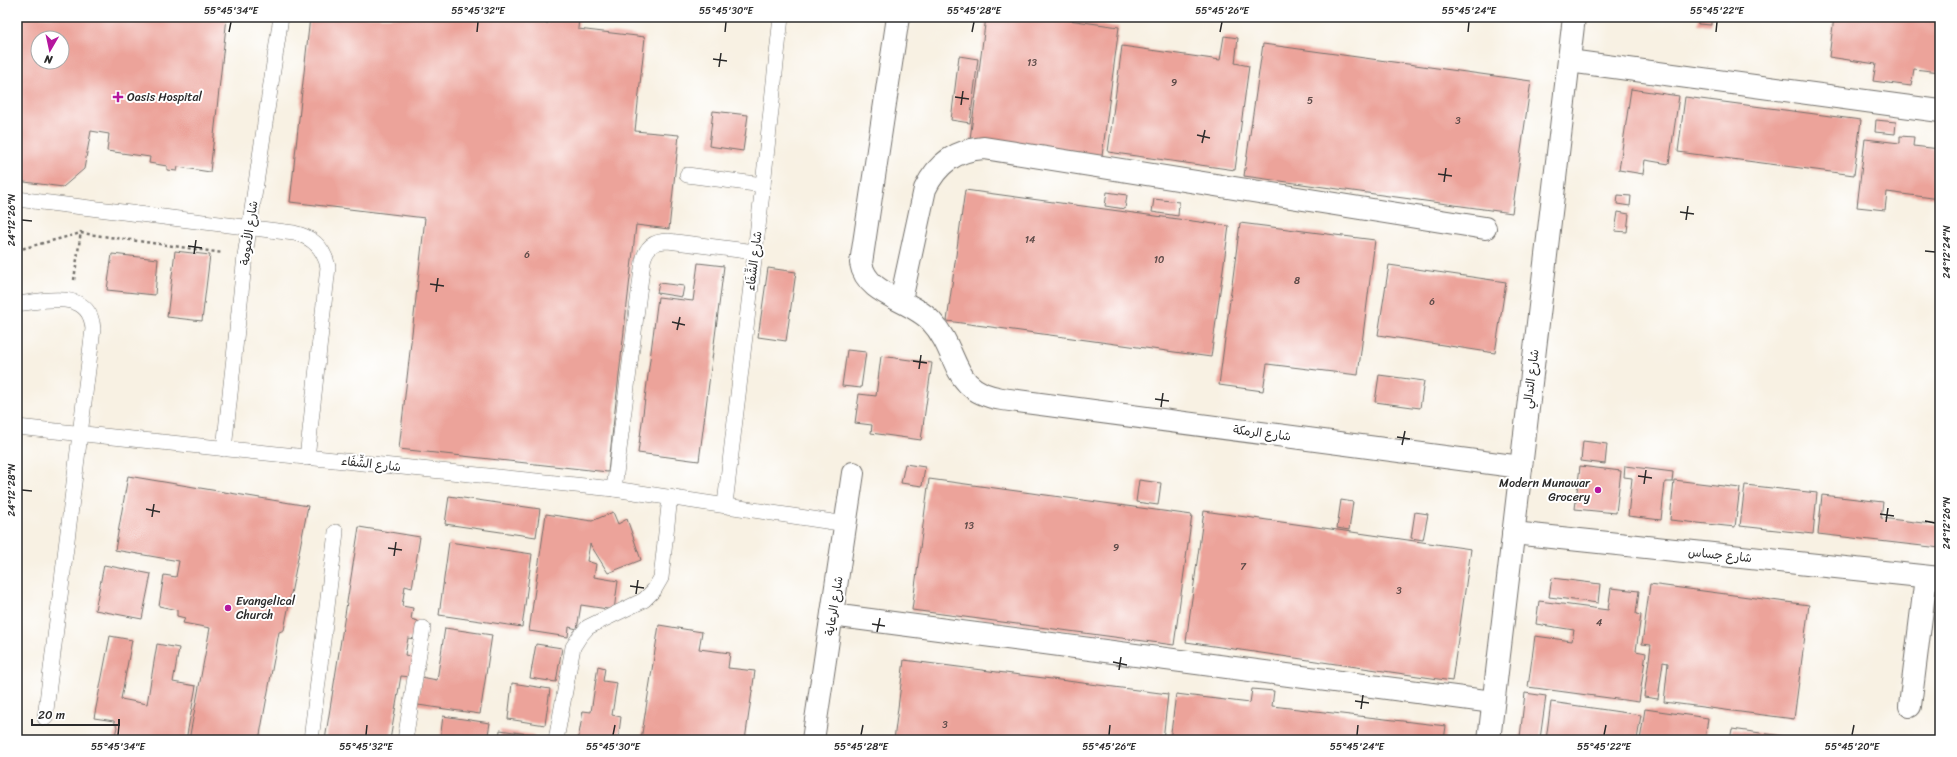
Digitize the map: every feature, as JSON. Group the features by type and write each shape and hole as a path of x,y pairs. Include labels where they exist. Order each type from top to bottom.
{"street":[{"name":"شارع الرمكة","path":"898,17 861,263 862,271 872,285 917,309 930,320 942,333 960,375 966,383 983,394 1002,399 1521,467"},
{"name":"شارع التدالي","path":"1489,740 1574,17"},
{"path":"1569,61 1940,111"},
{"path":"901,300 925,189 931,176 941,165 953,156 973,149 984,148 1485,228"},
{"name":"شارع الرعاية","path":"813,740 853,473"},
{"name":"شارع جساس","path":"1513,533 1933,578 1910,706"},
{"path":"832,615 1493,702"}],"lane":[{"name":"شارع الأمومة","path":"224,449 245,256 281,17"},
{"name":"شارع الشِّفَاء","path":"725,504 763,185 781,17"},
{"path":"687,175 763,185"},
{"path":"17,199 250,227 304,236 317,244 326,257 328,267 307,458"},
{"path":"614,489 644,254 648,248 654,244 668,242 755,252"},
{"path":"17,304 71,300 85,307 92,321 93,329 45,718"},
{"name":"شارع الشِّفَاء","path":"17,427 614,489 725,504 846,524"},
{"path":"556,740 573,647 580,636 594,624 644,600 654,590 661,578 670,497"},
{"path":"311,740 336,532"},
{"path":"405,740 423,628"}],"path":[{"path":"71,300 85,207"},
{"path":"17,250 81,233 245,256"}],"building":[{"name":"Oasis Hospital","path":"17,17 227,17 210,172 178,167 177,171 167,170 167,166 149,163 150,157 107,151 109,134 91,131 84,169 63,187 17,181"},
{"path":"310,17 495,17 548,23 549,17 579,17 578,29 645,37 635,131 679,135 669,229 636,225 608,472 399,449 425,218 290,202"},
{"path":"986,17 1047,17 1119,27 1102,156 970,139"},
{"path":"1699,17 1711,17 1711,25 1698,24"},
{"path":"1834,17 1940,17 1940,72 1914,69 1911,86 1873,81 1876,64 1829,57"},
{"path":"1224,36 1238,38 1235,63 1249,66 1235,170 1108,152 1122,46 1220,60"},
{"path":"1263,44 1531,81 1512,213 1244,176"},
{"path":"959,56 978,59 970,123 951,120"},
{"path":"1631,89 1679,96 1669,164 1645,160 1643,174 1619,170"},
{"path":"1685,97 1861,120 1854,175 1678,152"},
{"path":"713,111 748,115 743,151 709,146"},
{"path":"1876,120 1896,122 1895,134 1875,132"},
{"path":"1900,136 1914,137 1913,146 1940,149 1940,199 1887,192 1885,210 1857,207 1865,139 1900,143"},
{"path":"965,190 1229,226 1211,357 947,321"},
{"path":"1107,192 1127,195 1125,209 1105,206"},
{"path":"1618,195 1631,196 1630,206 1617,204"},
{"path":"1154,199 1179,202 1178,216 1152,212"},
{"path":"1618,212 1629,214 1627,232 1615,231"},
{"path":"1240,223 1375,240 1358,375 1267,364 1263,391 1219,385"},
{"path":"175,251 210,255 202,321 167,317"},
{"path":"112,254 158,259 155,295 107,290"},
{"path":"698,263 724,266 699,461 638,453 658,297 693,301"},
{"path":"1389,265 1506,282 1495,353 1378,335"},
{"path":"768,268 796,272 786,341 758,337"},
{"path":"659,283 684,286 682,297 657,293"},
{"path":"847,350 866,352 861,388 842,386"},
{"path":"881,356 932,363 921,440 871,433 872,425 855,423 859,394 876,396"},
{"path":"1379,375 1424,381 1420,408 1375,402"},
{"path":"1583,441 1607,444 1605,464 1581,461"},
{"path":"905,464 925,467 922,486 901,483"},
{"name":"Modern Munawar Grocery","path":"1580,466 1621,471 1616,513 1575,509"},
{"path":"1625,466 1673,472 1672,482 1665,482 1661,520 1628,516 1632,478 1624,477"},
{"name":"Evangelical Church","path":"128,476 308,506 284,630 279,632 259,740 189,740 210,628 183,623 185,618 177,616 177,610 159,606 164,575 176,577 179,561 115,550"},
{"path":"929,479 1192,515 1174,645 912,610"},
{"path":"1139,480 1161,483 1158,505 1136,502"},
{"path":"1674,480 1740,488 1735,527 1670,520"},
{"path":"1745,485 1817,493 1813,534 1740,526"},
{"path":"1822,495 1883,502 1881,518 1940,525 1940,548 1818,534"},
{"path":"449,496 540,509 536,537 445,524"},
{"path":"1341,500 1353,502 1349,530 1337,528"},
{"path":"1204,511 1471,549 1452,681 1186,642"},
{"path":"613,512 618,524 627,519 641,560 608,573 590,544 587,561 596,564 594,577 618,581 614,610 581,605 577,629 569,627 568,637 529,631 546,514 592,521"},
{"path":"1415,512 1428,514 1423,540 1411,538"},
{"path":"359,527 420,537 412,588 405,586 402,606 413,608 411,619 418,621 415,639 408,638 405,655 414,657 411,677 401,676 390,740 325,740"},
{"path":"449,542 532,554 522,627 439,615"},
{"path":"104,565 151,574 142,619 95,610"},
{"path":"1552,578 1600,584 1598,603 1549,597"},
{"path":"1650,584 1809,605 1794,719 1664,702 1668,663 1663,662 1658,699 1644,697 1651,645 1642,644"},
{"path":"1611,588 1639,591 1636,614 1641,615 1636,651 1646,653 1639,702 1528,687 1535,636 1572,641 1574,630 1536,624 1539,601 1608,610"},
{"path":"659,625 702,632 699,649 730,653 728,668 755,671 745,740 641,740"},
{"path":"445,628 492,635 480,714 418,705 421,677 437,680"},
{"path":"110,636 132,640 121,699 147,704 157,644 179,648 173,682 196,686 186,740 114,740 117,727 114,721 94,718"},
{"path":"536,644 562,648 556,682 530,678"},
{"path":"904,660 1168,694 1163,740 894,740"},
{"path":"598,666 605,668 603,681 617,683 612,715 621,717 618,740 578,740 583,711 591,712"},
{"path":"512,683 550,689 545,725 508,719"},
{"path":"1252,689 1274,691 1272,706 1446,726 1444,740 1170,740 1176,694 1250,703"},
{"path":"1525,693 1546,696 1540,739 1520,737"},
{"path":"1551,702 1641,715 1637,740 1546,740"},
{"path":"1645,709 1708,718 1705,740 1640,740"},
{"path":"443,716 490,723 487,740 440,740"},
{"path":"1732,729 1782,736 1781,740 1730,740"},
{"path":"500,730 534,735 533,740 499,740"}],"place":[{"name":"Oasis Hospital","path":"118,97"},
{"name":"Modern Munawar Grocery","path":"1598,490"},
{"name":"Evangelical Church","path":"228,608"}]}
